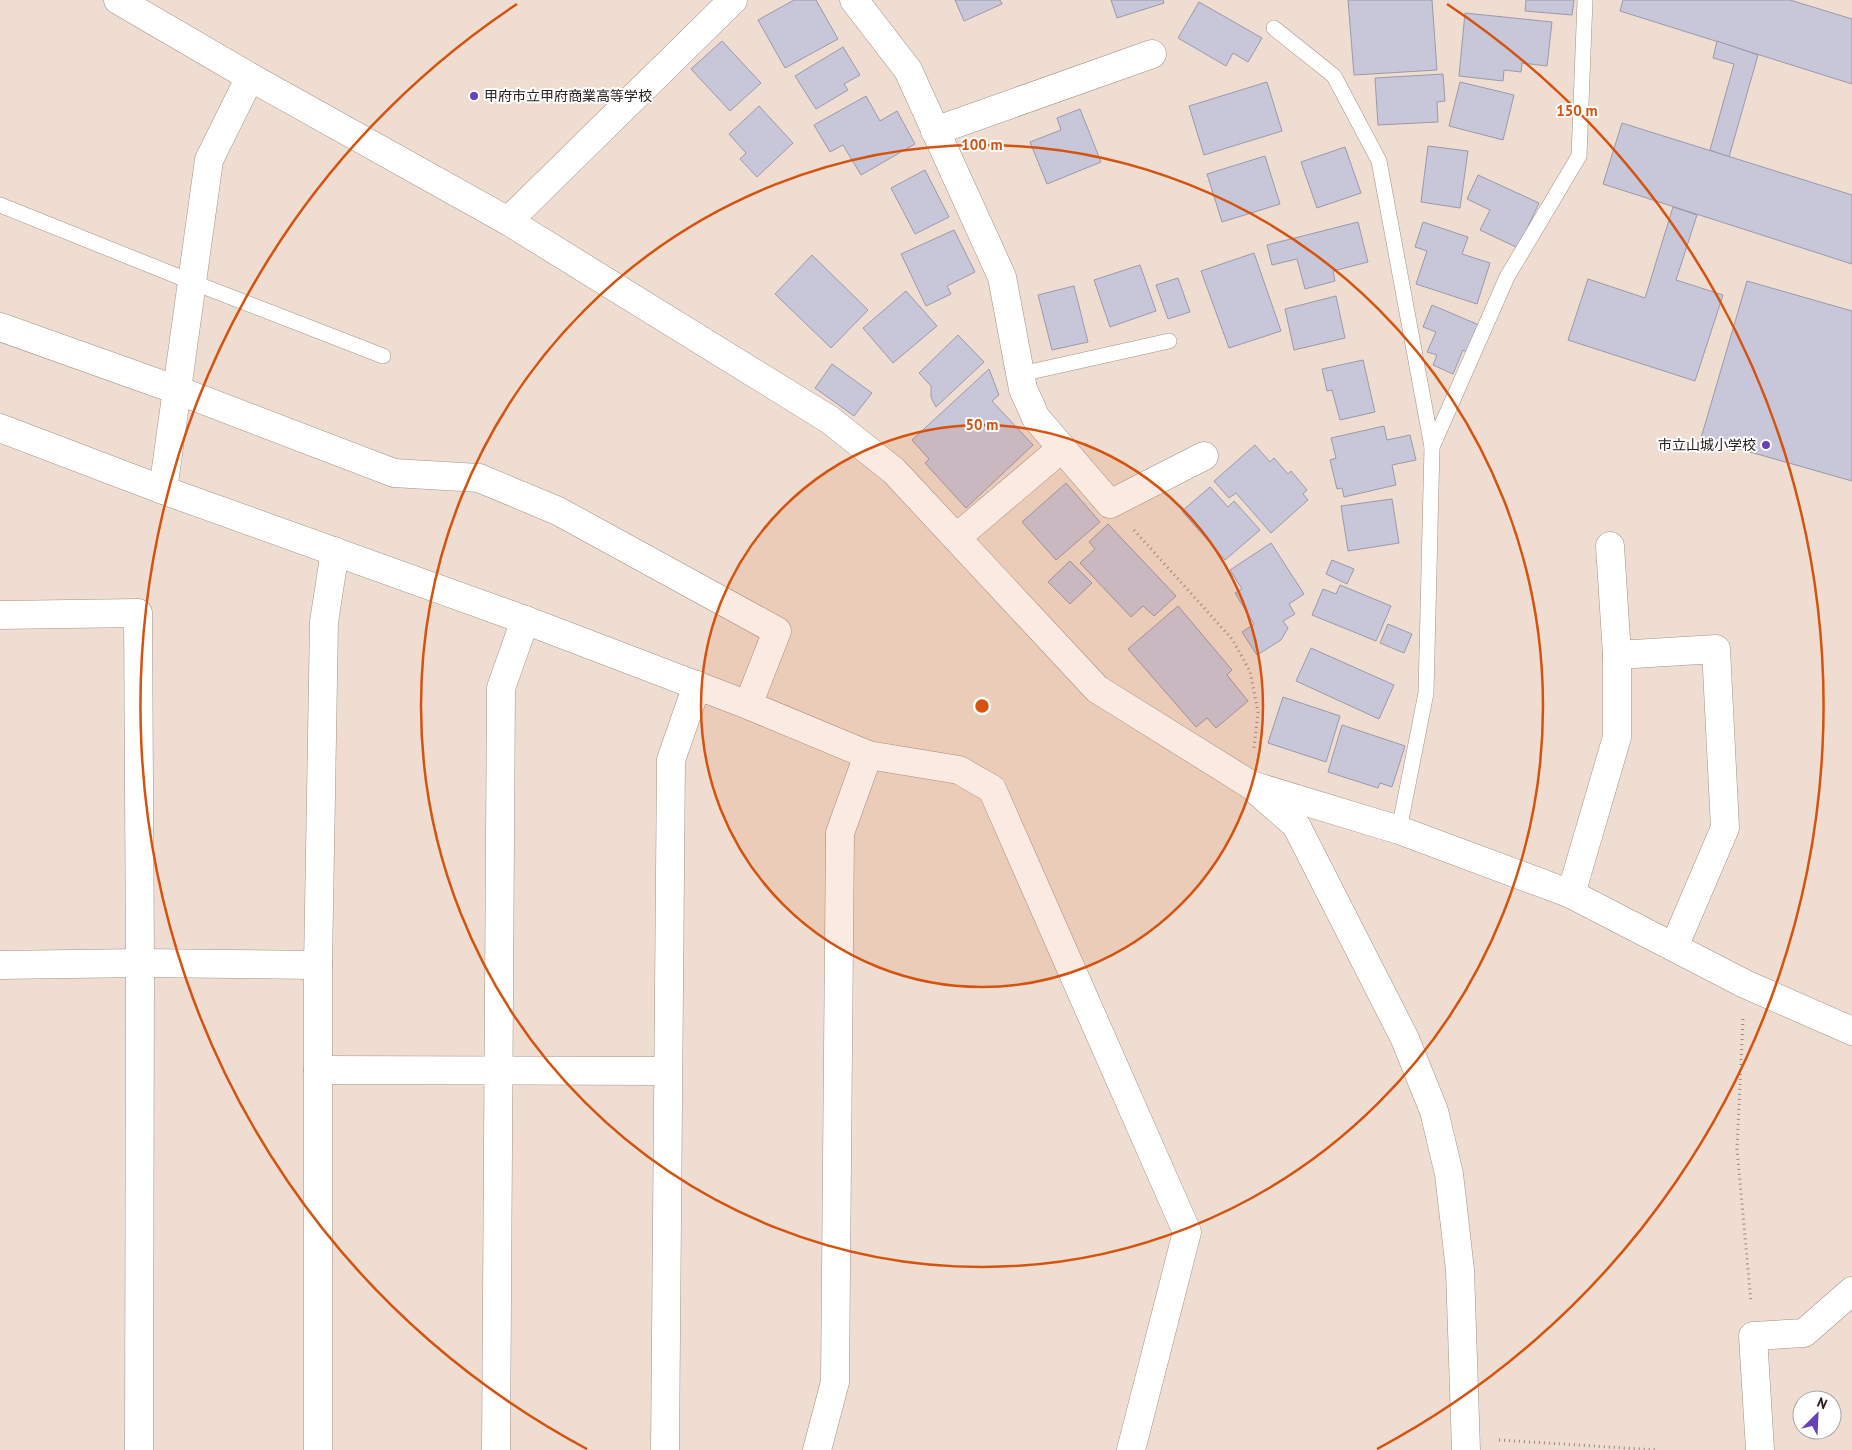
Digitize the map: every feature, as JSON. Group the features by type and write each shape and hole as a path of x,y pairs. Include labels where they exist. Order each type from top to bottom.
{"street":[{"path":"118,0 250,77 508,221 830,420 894,471 1097,688 1251,785 1296,825 1405,1039 1434,1111 1449,1174 1460,1270 1466,1444"},
{"path":"508,221 733,0"},
{"path":"854,0 908,70 1002,277 1023,389 1036,418 1110,504 1204,456"},
{"path":"935,131 1152,54"},
{"path":"163,490 210,160 250,77"},
{"path":"0,328 177,390 394,473 479,478 558,511 777,631 748,705"},
{"path":"0,428 163,490 525,620 748,705 868,755 959,770 992,789 1188,1232 1131,1450"},
{"path":"956,538 1062,448"},
{"path":"1570,894 1617,736 1617,655 1610,546"},
{"path":"318,1450 318,965 324,622 335,551"},
{"path":"0,615 138,613 140,963 138,1450"},
{"path":"496,1450 501,688 525,620"},
{"path":"1617,655 1716,649 1725,828 1674,948"},
{"path":"665,1450 671,760 697,685"},
{"path":"817,1450 835,1382 840,833 868,755"},
{"path":"1251,785 1399,830 1570,894 1745,984 1852,1031"},
{"path":"0,965 140,963 318,965"},
{"path":"318,1070 500,1069 668,1071"},
{"path":"1760,1450 1753,1336 1804,1333 1852,1291"}],"lane":[{"path":"1432,447 1507,277 1578,156 1585,0"},
{"path":"1274,28 1334,76 1379,161 1432,447 1426,693 1399,830"},
{"path":"0,205 383,356"},
{"path":"1020,374 1169,341"}],"path":[{"path":"1110,504 1232,640 1250,671 1258,712 1251,785"},
{"path":"1745,984 1737,1149 1750,1279 1753,1336"},
{"path":"1466,1444 1658,1450"}],"building":[{"path":"794,0 816,0 838,39 785,68 758,20"},
{"path":"955,0 1000,0 1002,4 964,21"},
{"path":"1111,0 1163,0 1164,3 1117,18"},
{"path":"1348,0 1432,0 1437,70 1354,75"},
{"path":"1526,0 1574,0 1572,15 1525,11"},
{"path":"1623,0 1790,0 1852,19 1852,84 1620,11"},
{"path":"1199,2 1262,38 1248,62 1233,53 1226,66 1178,38"},
{"path":"1465,13 1552,22 1547,66 1522,63 1521,72 1504,70 1503,81 1459,76"},
{"path":"722,41 761,83 730,111 691,69"},
{"path":"1717,41 1758,55 1729,157 1710,150 1734,64 1713,58"},
{"path":"843,47 860,75 844,84 848,90 816,109 795,76"},
{"path":"1443,74 1445,101 1437,102 1438,122 1378,125 1375,78"},
{"path":"1267,82 1282,131 1204,155 1189,106"},
{"path":"1460,82 1514,95 1503,140 1449,126"},
{"path":"866,96 880,121 897,111 915,144 861,175 843,145 830,152 814,125"},
{"path":"759,106 793,143 757,177 740,159 746,153 729,134"},
{"path":"1080,109 1101,162 1047,184 1030,142 1061,130 1057,118"},
{"path":"1622,123 1852,195 1852,264 1603,184"},
{"path":"1428,146 1468,151 1460,208 1421,202"},
{"path":"1345,147 1361,193 1317,208 1301,162"},
{"path":"1265,156 1280,204 1222,222 1207,174"},
{"path":"925,170 949,217 915,234 891,188"},
{"path":"1478,175 1539,203 1518,248 1480,230 1490,210 1467,199"},
{"path":"1673,207 1697,215 1676,280 1723,295 1695,381 1568,340 1588,279 1645,298"},
{"path":"1358,222 1368,262 1333,271 1335,281 1305,289 1297,259 1272,265 1267,245"},
{"path":"1423,222 1468,237 1462,254 1490,263 1477,304 1416,284 1427,251 1415,247"},
{"path":"954,230 975,272 947,286 951,294 926,306 901,254"},
{"path":"1254,253 1281,331 1229,348 1201,271"},
{"path":"812,255 868,310 831,348 775,294"},
{"path":"1140,265 1156,311 1110,327 1094,280"},
{"path":"1178,278 1190,312 1168,319 1156,285"},
{"path":"1747,281 1852,311 1852,481 1701,438"},
{"path":"1074,286 1088,342 1052,350 1038,295"},
{"path":"906,291 937,326 893,363 863,328"},
{"path":"1336,296 1345,338 1294,350 1285,309"},
{"path":"1432,305 1479,325 1467,352 1463,350 1453,374 1433,365 1437,355 1427,352 1436,332 1423,327"},
{"path":"958,335 984,362 936,407 931,397 931,386 919,373"},
{"path":"1363,360 1375,412 1340,420 1332,390 1327,391 1322,369"},
{"path":"832,364 872,393 854,416 815,388"},
{"path":"989,369 999,395 992,401 1033,445 966,508 925,463 929,459 912,440"},
{"path":"1384,426 1387,440 1410,435 1416,460 1392,465 1396,485 1344,497 1342,488 1337,489 1330,460 1336,458 1331,438"},
{"path":"1255,445 1270,462 1274,458 1288,474 1291,471 1307,490 1303,494 1308,500 1271,533 1236,493 1229,498 1214,481"},
{"path":"1066,483 1100,522 1056,560 1022,522"},
{"path":"1210,487 1228,507 1234,501 1260,530 1225,560 1182,511"},
{"path":"1392,499 1399,543 1348,551 1341,506"},
{"path":"1108,524 1176,596 1154,616 1143,606 1131,617 1080,563 1095,549 1089,542"},
{"path":"1271,543 1304,594 1289,604 1295,614 1283,621 1288,628 1281,640 1257,655 1242,632 1254,624 1235,593 1242,589 1230,570"},
{"path":"1332,560 1354,569 1347,584 1326,574"},
{"path":"1070,561 1092,583 1070,604 1048,582"},
{"path":"1340,585 1391,606 1376,641 1312,615 1323,589 1336,594"},
{"path":"1178,606 1232,670 1227,675 1248,701 1216,728 1207,718 1196,727 1128,649"},
{"path":"1388,624 1412,634 1404,653 1380,643"},
{"path":"1311,648 1394,685 1379,719 1296,681"},
{"path":"1283,697 1340,716 1326,762 1268,743"},
{"path":"1342,725 1405,746 1392,787 1380,783 1378,788 1328,772"}],"place":[{"name":"甲府市立甲府商業高等学校","path":"474,96"},
{"name":"市立山城小学校","path":"1766,445"}]}
